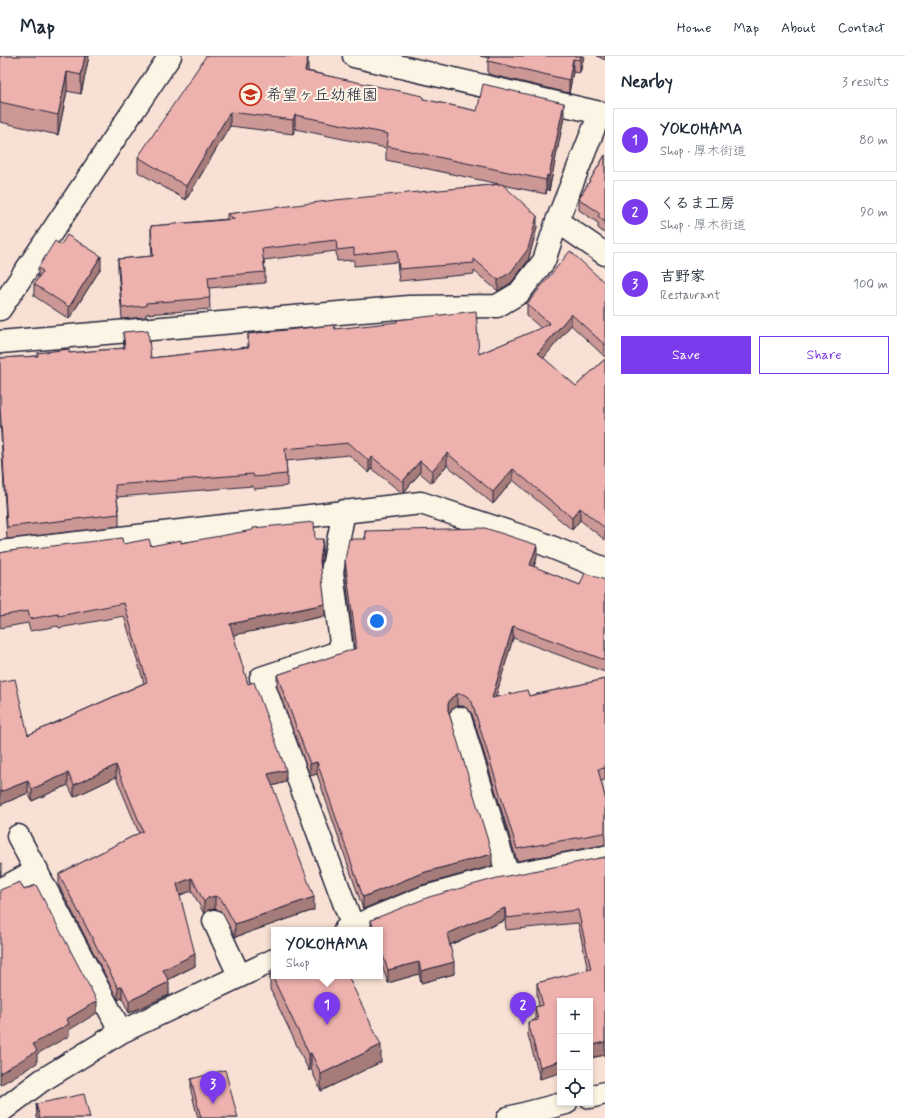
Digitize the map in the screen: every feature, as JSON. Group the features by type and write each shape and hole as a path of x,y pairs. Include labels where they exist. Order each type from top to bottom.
{"street":[{"path":"0,310 170,56"},
{"path":"0,342 409,307 497,306 519,293 544,261 557,221 603,115 354,56"},
{"path":"557,221 605,254"},
{"path":"0,552 421,503 539,542 605,568"},
{"path":"344,511 332,572 342,651 261,678 349,927"},
{"path":"460,718 508,876"},
{"path":"18,836 121,1032"},
{"path":"351,927 425,897 508,876 605,857"},
{"path":"0,890 37,870"},
{"path":"214,921 239,975"},
{"path":"0,1112 41,1081 121,1032 239,975 271,961"},
{"path":"593,1096 605,1093"},
{"path":"514,1117 557,1105"}],"building":[{"path":"0,56 85,56 81,75 67,72 58,115 0,102"},
{"path":"206,56 308,57 305,71 423,96 423,99 477,111 483,84 564,103 549,176 547,175 546,180 386,146 388,134 295,115 293,120 230,112 186,186 138,157"},
{"path":"489,56 581,56 580,60 573,59 569,80 488,61"},
{"path":"605,155 605,222 598,216 600,213 579,199"},
{"path":"502,184 537,216 528,249 511,272 498,280 474,259 474,263 399,269 397,250 354,255 354,248 337,250 336,240 262,249 265,272 208,277 210,298 146,303 146,306 122,308 118,259 153,256 151,226 235,219 227,214 335,200"},
{"path":"67,235 101,256 69,307 34,284 43,271 38,268 55,241 61,245"},
{"path":"570,251 605,283 605,345 571,314 538,353 576,386 605,359 605,528 580,508 572,518 513,469 493,492 447,453 432,471 420,461 402,481 372,457 369,461 349,443 285,449 287,474 254,477 253,474 115,485 119,514 7,527 0,406 0,358 38,356 37,353 69,349 69,353 125,348 123,332 148,330 151,358 249,347 248,334 334,325 335,329 476,311 479,354 550,324 527,304"},
{"path":"314,522 315,539 323,539 320,561 325,604 230,624 248,684 254,682 286,770 268,774 314,897 235,924 221,899 215,896 208,898 204,902 192,878 177,884 195,954 163,970 169,982 129,1001 122,986 118,988 59,874 143,831 116,765 74,785 68,773 32,789 28,781 0,792 0,682 15,679 28,735 147,682 124,603 59,616 58,614 30,619 28,611 0,616 0,553 122,538 123,544 149,539 151,546 181,540 181,543 253,530 253,528"},
{"path":"485,528 537,545 530,565 580,585 585,573 605,580 605,660 513,626 492,698 527,690 529,696 605,679 605,768 598,769 605,797 605,833 517,849 472,702 463,694 457,694 451,698 448,704 448,710 492,854 422,873 363,897 317,762 310,764 277,675 357,648 345,560 349,539 366,539 365,531"},
{"path":"605,857 605,1042 593,1045 593,998 557,998 557,1062 540,1067 528,1022 538,1020 535,1007 543,1005 537,983 591,969 578,910 506,918 505,908 447,934 454,962 421,971 419,962 388,970 383,956 383,927 373,927 371,920 429,897 497,878"},
{"path":"20,882 24,890 36,885 97,1001 67,1019 69,1024 33,1044 37,1051 0,1073 0,890"},
{"path":"273,979 349,979 381,1045 321,1074 311,1053 309,1054"},
{"path":"225,1070 238,1118 201,1118 191,1079"},
{"path":"84,1094 90,1118 40,1118 36,1104"}],"place":[{"name":"希望ヶ丘幼稚園","path":"250,95"},
{"name":"YOKOHAMA","path":"327,1025"},
{"name":"くるま工房","path":"523,1025"},
{"name":"吉野家","path":"213,1104"}]}
